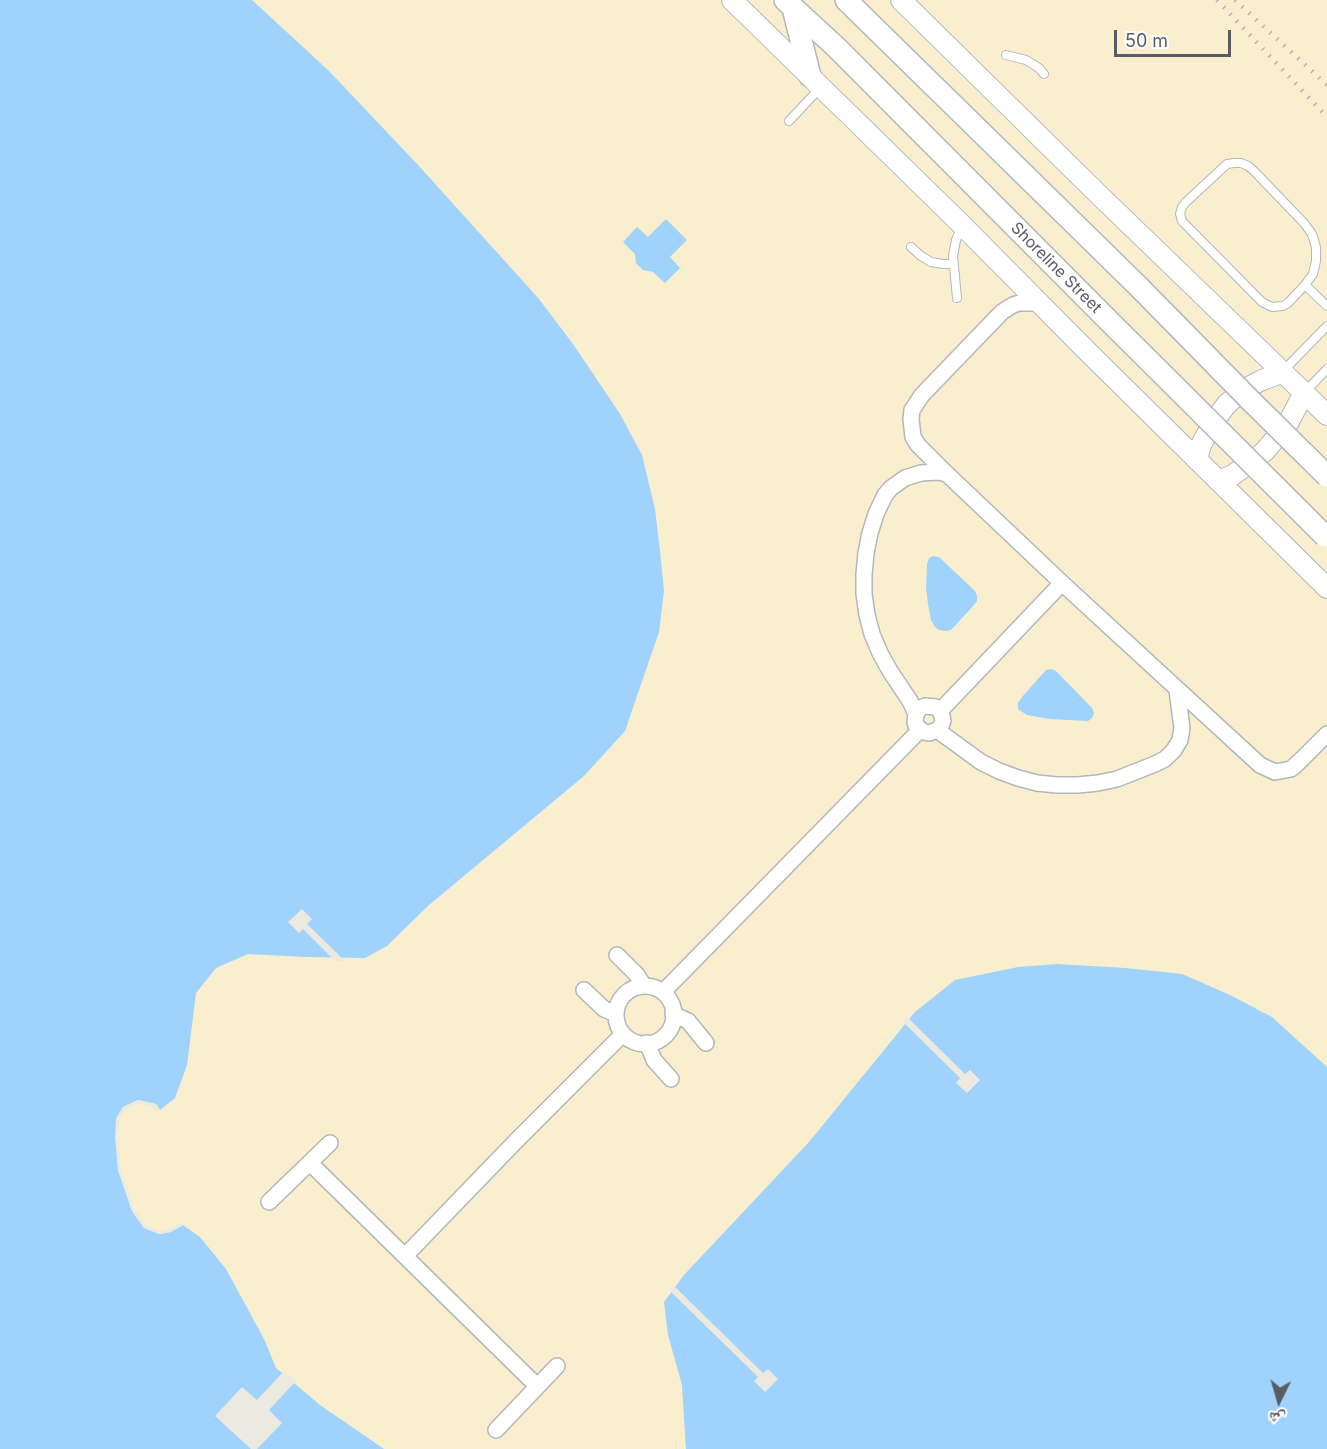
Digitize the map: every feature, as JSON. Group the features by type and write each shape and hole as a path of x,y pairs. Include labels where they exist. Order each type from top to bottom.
{"main road":[{"path":"846,0 1139,287 1327,476"},
{"path":"789,3 815,82"},
{"name":"Shoreline Street","path":"789,3 837,48 1107,320 1326,536"}],"street":[{"path":"732,0 1327,588"},
{"path":"901,0 1064,162 1327,415"},
{"path":"1039,303 1019,303 1002,312 916,402 911,419 913,437 946,474 1260,765 1269,770 1290,769 1327,734"},
{"path":"1197,459 1201,445 1214,421 1227,405 1243,390 1281,373"},
{"path":"1219,481 1233,475 1264,452 1287,425 1304,393"},
{"path":"916,714 885,662 867,615 864,594 866,553 876,513 891,488 913,475 930,472 946,474"},
{"path":"940,711 1062,583"},
{"path":"938,730 981,762 1018,778 1058,785 1098,783 1117,779 1155,764 1165,759 1174,750 1180,740 1182,728 1177,690"},
{"path":"931,706 940,711 943,721 938,730 929,734 920,730 915,722 920,708 931,706"},
{"path":"663,992 920,730"},
{"path":"617,955 637,975 644,986"},
{"path":"644,986 663,992 669,999 674,1014 671,1027 666,1035 647,1043 630,1040 618,1025 616,1014 618,1004 624,995 632,988 644,986"},
{"path":"584,990 604,1009 616,1014"},
{"path":"674,1014 688,1021 706,1043"},
{"path":"405,1256 623,1034"},
{"path":"647,1043 654,1060 671,1078"},
{"path":"269,1202 330,1143"},
{"path":"310,1163 537,1386"},
{"path":"495,1430 557,1366"}],"lane":[{"path":"1006,55 1026,60 1044,74"},
{"path":"789,121 815,82"},
{"path":"1234,162 1248,166 1312,234 1316,247 1316,261 1313,274 1305,285 1283,306 1266,306 1186,227 1180,214 1182,207 1227,164 1234,162"},
{"path":"957,298 953,256 956,240 963,226"},
{"path":"911,247 931,262 954,264"},
{"path":"1305,285 1327,306"},
{"path":"1281,373 1327,326"},
{"path":"1304,393 1327,369"}],"sand":[{"path":"252,0 1327,0 1327,1067 1272,1017 1182,974 1057,964 1019,967 955,980 915,1012 809,1142 684,1275 665,1302 668,1335 682,1385 686,1449 384,1449 320,1405 276,1368 264,1339 226,1269 200,1237 159,1234 144,1228 132,1211 118,1170 116,1119 192,1025 196,993 216,968 248,954 365,958 387,946 429,905 584,776 625,731 641,683 660,551 655,509 642,455 539,299 329,71"}],"water":[{"path":"0,0 252,0 329,71 419,166 539,299 573,344 620,414 642,455 655,509 664,591 659,632 625,731 584,776 429,905 387,946 365,958 248,954 216,968 196,993 187,1065 175,1098 160,1110 156,1104 138,1100 123,1107 116,1119 118,1170 132,1211 144,1228 159,1234 171,1232 183,1225 200,1237 226,1269 264,1339 276,1368 320,1405 384,1449 0,1449"},
{"path":"666,219 687,240 670,257 680,268 665,283 653,272 643,270 636,263 635,254 623,242 637,227 648,237"},
{"path":"939,557 975,591 977,596 974,605 951,630 939,630 931,620 926,588 927,564 929,558"},
{"path":"1046,670 1056,671 1092,708 1094,713 1092,718 1088,721 1049,719 1027,715 1018,709 1018,703 1022,697"},
{"path":"1057,964 1182,974 1272,1017 1327,1067 1327,1449 686,1449 682,1385 668,1335 664,1302 684,1275 809,1142 915,1012 955,980 1018,967"}],"pier":[{"path":"302,909 312,919 307,924 345,961 335,961 303,929 299,933 288,922"},
{"path":"907,1017 965,1074 970,1070 980,1080 967,1093 956,1083 960,1078 903,1022"},
{"path":"138,1100 156,1104 160,1110 157,1111 154,1107 139,1103 125,1109 119,1120 121,1170 134,1209 146,1225 160,1231 184,1222 171,1232 159,1234 144,1228 132,1211 118,1170 116,1119 123,1107"},
{"path":"673,1285 763,1373 768,1369 778,1379 765,1392 754,1381 758,1377 669,1290"},
{"path":"284,1371 296,1381 269,1410 282,1423 257,1449 251,1449 215,1416 242,1387 257,1400"}],"railway":[{"path":"1217,0 1327,117"},
{"path":"1235,0 1327,85"}]}
